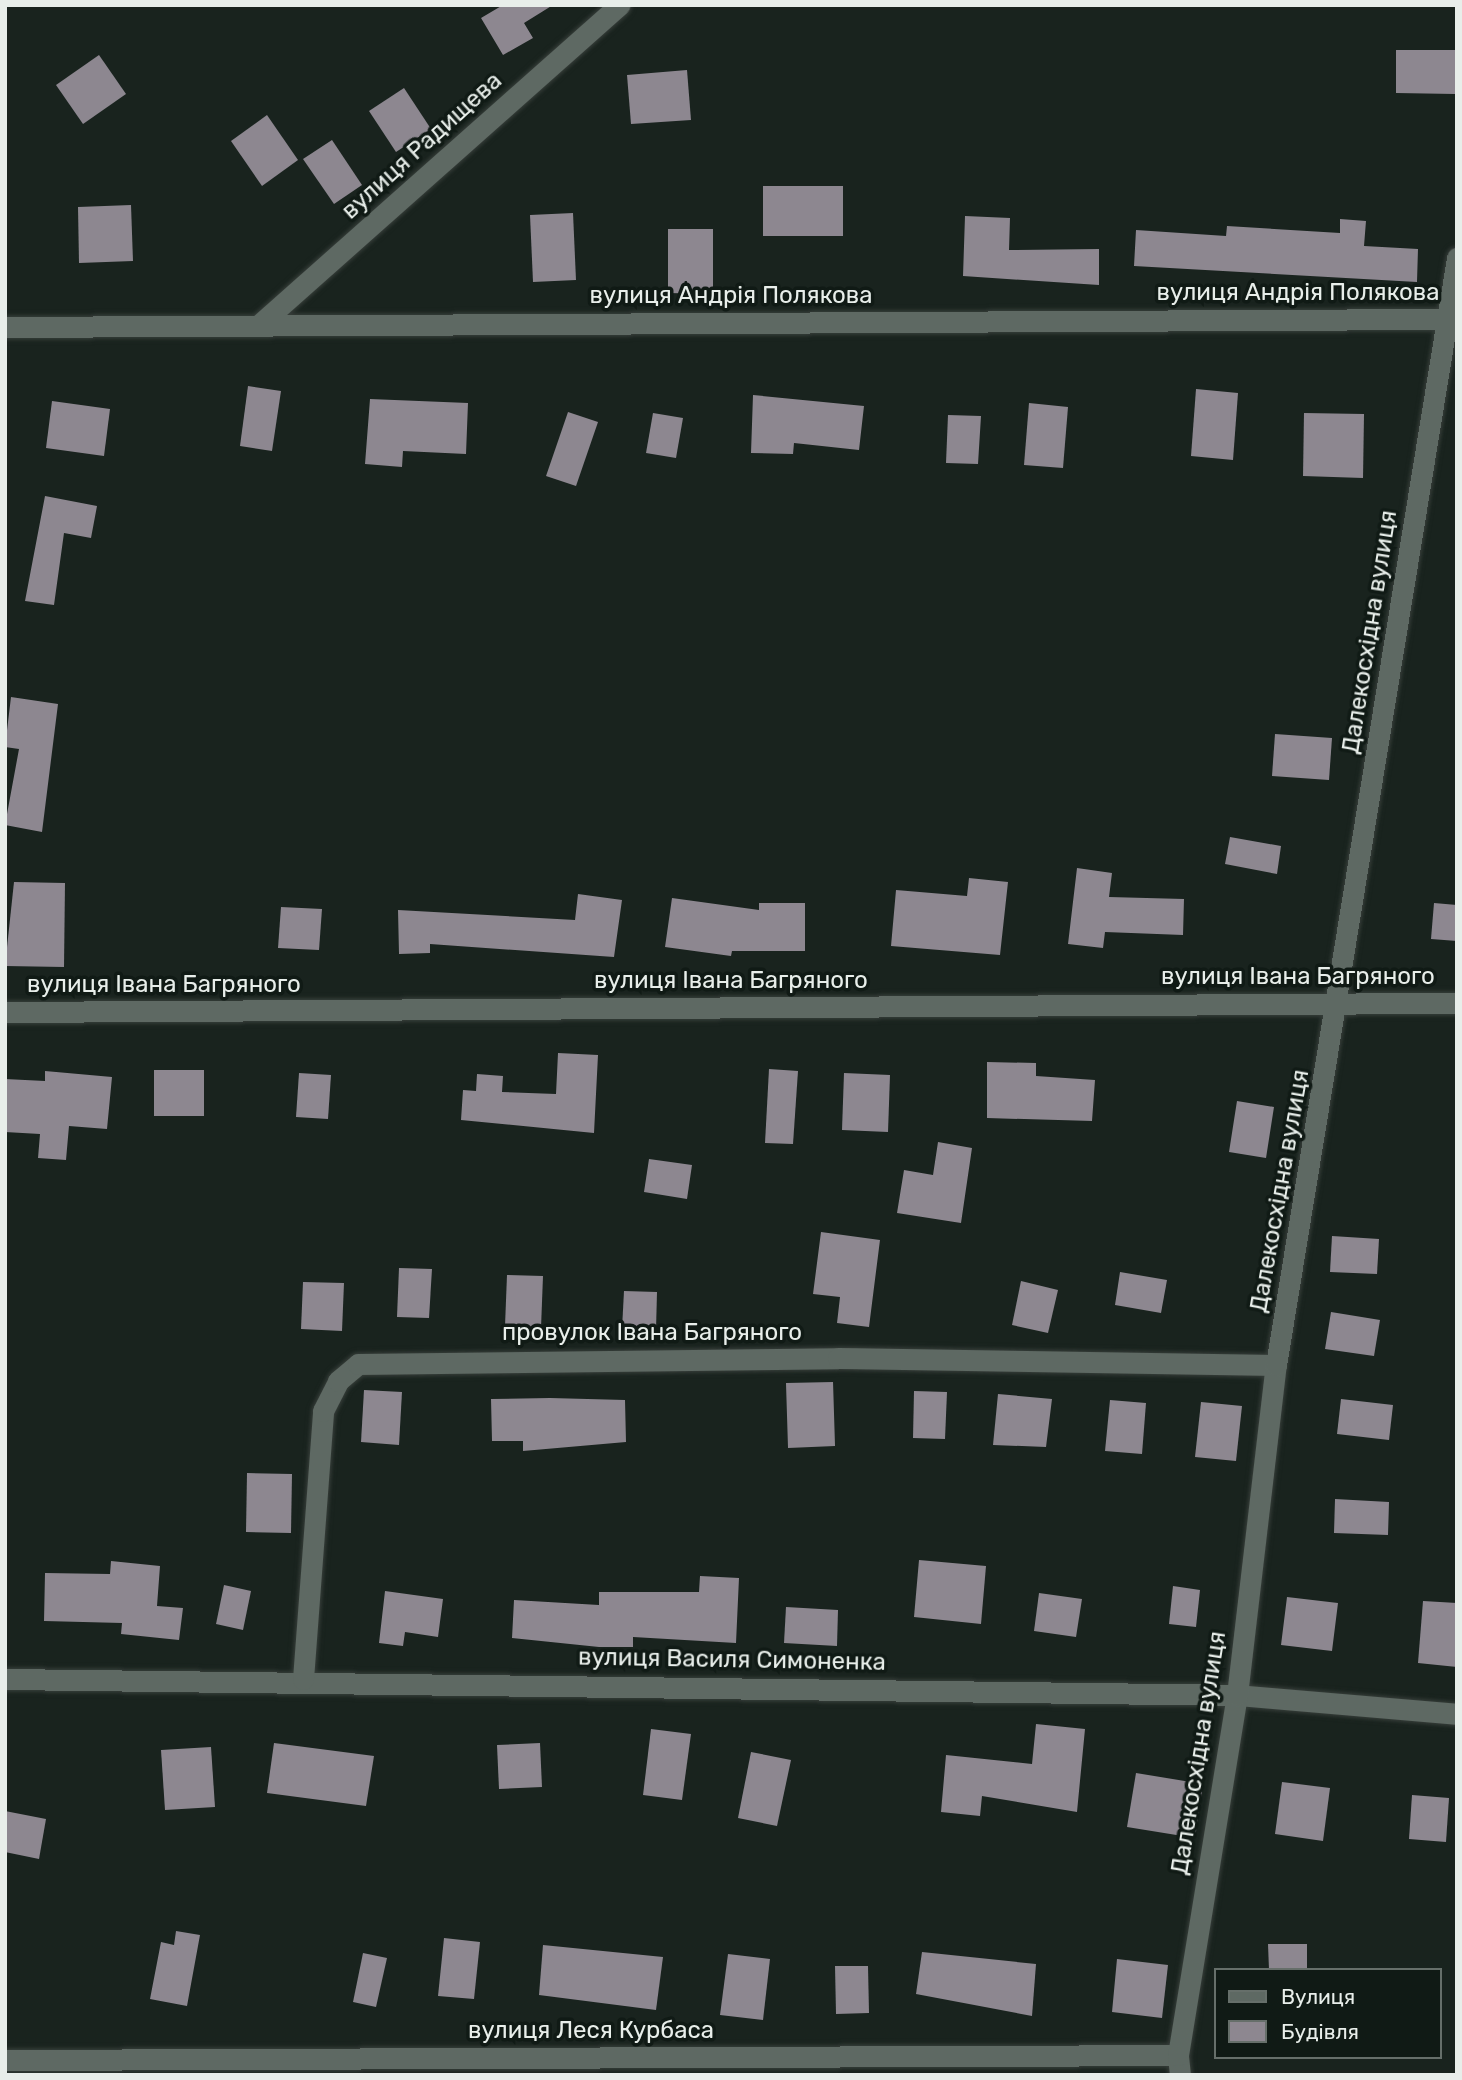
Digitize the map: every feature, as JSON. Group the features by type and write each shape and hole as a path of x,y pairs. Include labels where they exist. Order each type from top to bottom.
{"street":[{"name":"вулиця Радищева","path":"259,325 619,5"},
{"path":"1451,318 1457,258"},
{"name":"вулиця Андрія Полякова","path":"5,327 1451,318"},
{"name":"Далекосхідна вулиця","path":"1179,2065 1237,1695 1276,1365 1339,1003 1451,318"},
{"name":"вулиця Івана Багряного","path":"5,1012 1457,1003"},
{"name":"провулок Івана Багряного","path":"303,1679 323,1411 338,1381 358,1364 838,1358 1276,1365"},
{"name":"вулиця Василя Симоненка","path":"5,1679 303,1679 1237,1695 1457,1714"},
{"name":"вулиця Леся Курбаса","path":"5,2060 1179,2065"}],"building":[{"path":"503,5 553,5 524,23 533,38 503,55 481,18"},
{"path":"1396,50 1456,50 1455,94 1396,93"},
{"path":"99,55 126,94 83,124 56,85"},
{"path":"687,70 691,120 631,124 627,75"},
{"path":"404,88 431,129 396,152 369,111"},
{"path":"267,115 298,160 262,186 231,141"},
{"path":"332,140 362,185 334,204 303,159"},
{"path":"763,186 843,186 843,236 763,236"},
{"path":"131,205 133,261 79,263 78,207"},
{"path":"573,213 576,280 533,282 530,215"},
{"path":"965,216 1010,218 1009,250 1099,249 1099,285 963,276"},
{"path":"1340,219 1366,221 1364,246 1418,249 1417,282 1134,266 1136,230 1226,236 1227,226 1340,233"},
{"path":"668,229 713,229 713,294 668,293"},
{"path":"248,386 281,391 272,451 240,446"},
{"path":"1196,389 1238,393 1233,460 1191,456"},
{"path":"753,395 864,406 859,450 794,443 793,454 751,453"},
{"path":"370,399 468,403 466,454 403,451 402,467 365,464"},
{"path":"52,401 110,409 104,456 46,448"},
{"path":"1029,403 1068,407 1063,468 1024,465"},
{"path":"568,412 598,422 576,486 546,476"},
{"path":"653,413 683,418 676,458 646,453"},
{"path":"1304,413 1364,414 1363,478 1303,476"},
{"path":"948,415 981,416 978,464 946,463"},
{"path":"45,496 97,506 91,538 64,533 54,605 25,601"},
{"path":"11,697 58,704 42,832 5,825 19,749 5,747"},
{"path":"1275,734 1332,738 1329,780 1272,776"},
{"path":"1230,837 1281,846 1277,874 1225,864"},
{"path":"1077,868 1112,873 1109,897 1184,899 1183,935 1105,932 1103,948 1068,944"},
{"path":"969,878 1008,882 1000,955 891,946 896,890 967,896"},
{"path":"14,882 65,883 64,967 5,966"},
{"path":"578,894 622,900 614,957 430,944 430,953 399,954 398,910 575,920"},
{"path":"672,898 759,910 759,903 805,903 805,951 732,951 731,956 665,947"},
{"path":"1434,903 1457,905 1457,941 1431,939"},
{"path":"281,907 322,909 319,950 278,948"},
{"path":"558,1053 598,1055 594,1133 461,1120 463,1090 476,1091 477,1074 503,1076 502,1092 556,1094"},
{"path":"987,1062 1036,1063 1036,1076 1095,1080 1092,1121 987,1118"},
{"path":"769,1069 798,1071 793,1144 765,1143"},
{"path":"154,1070 204,1070 204,1116 154,1116"},
{"path":"45,1071 112,1077 107,1129 69,1126 66,1160 38,1158 40,1134 5,1132 5,1079 45,1081"},
{"path":"299,1073 331,1075 328,1119 296,1117"},
{"path":"844,1073 890,1075 888,1132 842,1130"},
{"path":"1237,1101 1274,1107 1266,1158 1229,1152"},
{"path":"938,1142 972,1148 961,1223 897,1213 904,1170 933,1175"},
{"path":"649,1159 692,1165 687,1199 644,1192"},
{"path":"821,1232 880,1240 869,1327 837,1323 840,1297 813,1294"},
{"path":"1332,1236 1379,1239 1377,1274 1330,1272"},
{"path":"399,1268 432,1269 429,1318 397,1317"},
{"path":"1120,1272 1167,1280 1161,1313 1115,1305"},
{"path":"507,1275 543,1276 541,1328 505,1326"},
{"path":"1021,1281 1058,1290 1048,1333 1012,1325"},
{"path":"303,1282 344,1283 342,1331 301,1329"},
{"path":"624,1291 657,1292 656,1330 622,1329"},
{"path":"1331,1312 1380,1320 1374,1356 1325,1349"},
{"path":"833,1382 835,1446 788,1448 786,1383"},
{"path":"364,1390 402,1392 399,1445 361,1442"},
{"path":"914,1391 947,1392 945,1439 913,1438"},
{"path":"998,1394 1052,1399 1046,1447 993,1445"},
{"path":"491,1399 625,1400 626,1442 523,1451 523,1441 492,1441"},
{"path":"1341,1399 1393,1405 1389,1440 1337,1434"},
{"path":"1110,1400 1146,1403 1142,1454 1105,1451"},
{"path":"1201,1402 1242,1406 1236,1461 1195,1457"},
{"path":"247,1473 292,1474 291,1533 246,1532"},
{"path":"1335,1499 1389,1502 1388,1535 1334,1533"},
{"path":"919,1560 986,1566 981,1624 914,1617"},
{"path":"111,1561 160,1566 157,1606 183,1608 179,1640 121,1634 122,1623 44,1621 45,1573 110,1574"},
{"path":"700,1576 739,1578 736,1643 633,1637 633,1647 599,1647 512,1638 514,1600 599,1605 599,1592 699,1592"},
{"path":"224,1585 251,1591 243,1630 216,1624"},
{"path":"1173,1586 1200,1590 1196,1627 1169,1624"},
{"path":"385,1591 443,1599 438,1637 405,1632 403,1646 379,1643"},
{"path":"1039,1593 1082,1599 1076,1637 1034,1631"},
{"path":"1287,1597 1338,1603 1332,1651 1281,1645"},
{"path":"1423,1601 1457,1603 1457,1667 1418,1663"},
{"path":"786,1607 838,1610 837,1646 784,1643"},
{"path":"1036,1724 1085,1729 1077,1812 982,1796 980,1816 941,1812 946,1755 1032,1764"},
{"path":"651,1729 691,1734 682,1800 643,1795"},
{"path":"274,1743 374,1756 366,1806 267,1793"},
{"path":"540,1743 542,1787 499,1789 497,1745"},
{"path":"211,1747 215,1807 165,1810 161,1750"},
{"path":"751,1752 791,1760 777,1826 738,1818"},
{"path":"1136,1773 1203,1784 1195,1838 1127,1827"},
{"path":"1282,1782 1330,1788 1323,1841 1275,1834"},
{"path":"1412,1795 1449,1798 1446,1842 1409,1839"},
{"path":"5,1811 46,1819 39,1859 5,1852"},
{"path":"176,1931 200,1935 187,2006 150,1999 161,1942 174,1945"},
{"path":"444,1938 480,1942 474,1999 438,1996"},
{"path":"1268,1944 1307,1944 1307,1968 1269,1968"},
{"path":"543,1945 663,1957 656,2010 539,1995"},
{"path":"922,1952 1036,1964 1032,2016 916,1994"},
{"path":"363,1953 387,1958 376,2007 353,2002"},
{"path":"728,1954 770,1959 763,2020 720,2015"},
{"path":"1117,1959 1168,1965 1162,2018 1112,2012"},
{"path":"835,1966 868,1966 869,2013 836,2014"}]}
